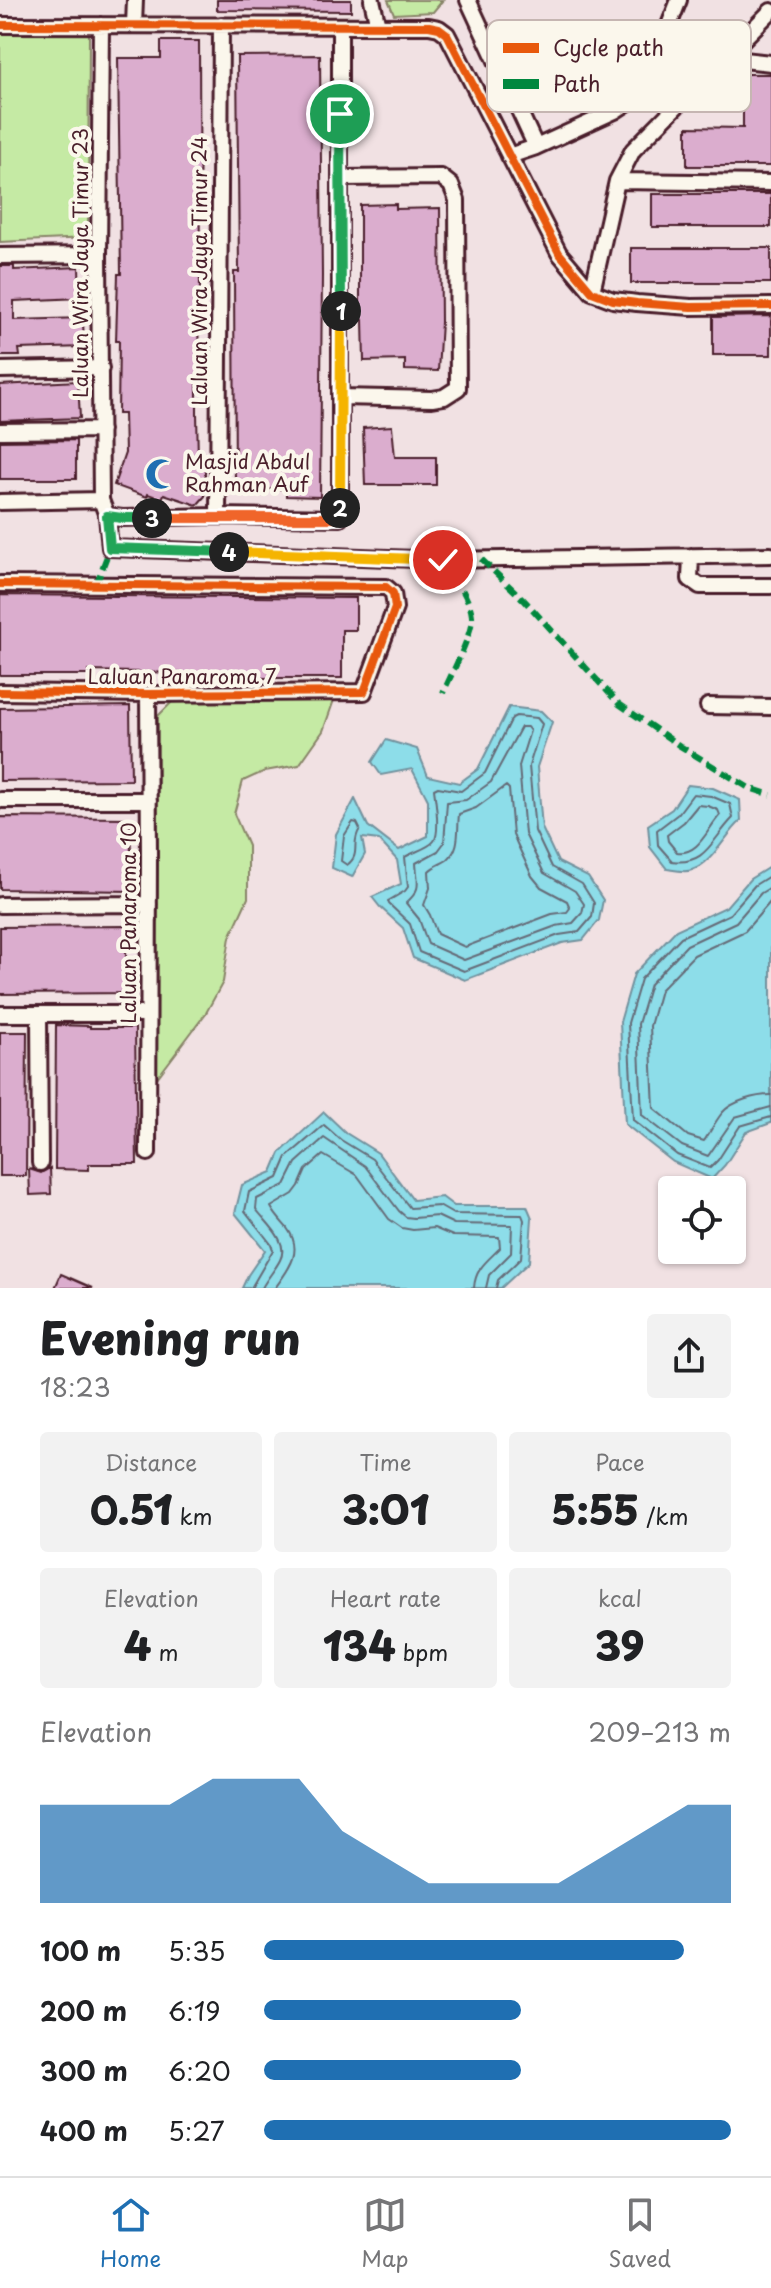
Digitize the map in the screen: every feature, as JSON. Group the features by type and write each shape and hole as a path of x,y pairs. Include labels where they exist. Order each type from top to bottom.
{"street":[{"path":"134,25 135,0"},
{"path":"372,0 378,26"},
{"path":"468,0 487,41"},
{"path":"671,20 679,0"},
{"path":"751,31 771,11"},
{"path":"0,25 439,28 447,34 559,253 592,292 613,300 637,303 691,307 771,306"},
{"name":"Laluan Wira Jaya Timur 23","path":"101,25 101,500"},
{"name":"Laluan Wira Jaya Timur 24","path":"218,516 221,25"},
{"path":"107,516 340,518 340,26"},
{"path":"751,62 771,63"},
{"path":"520,112 536,147"},
{"path":"509,156 613,112"},
{"path":"592,292 617,181 633,150 671,112"},
{"path":"340,178 441,177 451,185 457,200 458,262 458,388 444,397 432,399 341,397"},
{"path":"617,181 771,183"},
{"path":"0,256 99,255"},
{"path":"0,370 101,368"},
{"path":"0,431 101,430"},
{"path":"0,502 101,500 107,516 110,548 443,560 771,555"},
{"path":"691,556 690,579 700,586 771,586"},
{"name":"Laluan Panaroma 7","path":"0,584 386,587 393,593 395,608 364,692 0,692"},
{"name":"Laluan Panaroma 10","path":"148,694 148,1153"},
{"path":"708,706 771,707"},
{"path":"0,800 149,800"},
{"path":"0,905 149,904"},
{"path":"0,1014 148,1014"},
{"path":"39,1015 40,1163"}],"green space":[{"path":"388,0 443,0 433,12 394,14"},
{"path":"0,32 89,33 88,238 0,242"},
{"path":"334,700 323,731 299,765 265,771 243,781 234,814 248,846 248,898 230,937 223,982 206,1013 157,1078 158,716 172,702"}],"water":[{"path":"509,707 541,711 552,722 537,767 542,828 558,862 588,877 603,900 599,920 583,940 562,943 465,980 413,958 403,928 372,897 401,884 397,860 379,840 362,838 365,854 352,877 332,868 336,834 355,799 368,826 399,850 428,836 428,800 412,769 381,775 372,762 386,740 417,749 428,776 459,783 478,769"},
{"path":"688,785 713,788 740,800 741,821 700,866 686,871 667,869 650,847 648,825 672,809"},
{"path":"771,866 771,1123 746,1132 715,1176 705,1176 673,1162 625,1124 620,1022 634,974 676,930 726,907 750,879"},
{"path":"324,1112 346,1133 378,1153 413,1200 442,1197 454,1206 527,1206 532,1218 529,1262 501,1288 242,1288 265,1250 235,1213 242,1185 272,1172 280,1153"}],"building":[{"path":"217,0 351,0 351,11 217,10"},
{"path":"161,41 199,41 200,303 197,413 198,459 205,462 205,496 197,505 164,494 162,499 148,494 147,497 114,485 125,453 124,414 118,414 119,341 116,341 118,274 121,274 118,58 161,58"},
{"path":"320,55 320,497 286,496 286,489 235,489 234,272 239,272 237,56"},
{"path":"751,74 771,74 771,166 687,166 687,127 743,128 743,112 751,112"},
{"path":"652,194 771,194 771,227 652,227"},
{"path":"396,204 396,209 440,208 438,371 405,370 405,360 364,361 363,320 360,320 360,205"},
{"path":"631,248 771,248 771,283 631,283"},
{"path":"0,266 14,266 14,270 79,267 80,298 14,301 14,320 83,318 84,347 19,349 20,356 0,356"},
{"path":"771,316 771,355 713,355 713,317"},
{"path":"78,381 80,418 0,421 0,385"},
{"path":"392,426 395,457 436,457 436,485 365,485 363,428"},
{"path":"76,440 76,479 0,479 0,441"},
{"path":"0,595 356,598 356,630 342,630 342,678 235,678 235,674 89,671 89,675 0,675"},
{"path":"130,706 131,780 0,781 0,708"},
{"path":"0,817 130,818 132,891 0,889"},
{"path":"126,926 126,966 133,966 134,993 0,994 0,927"},
{"path":"56,1025 135,1028 137,1164 89,1164 89,1170 55,1169"},
{"path":"0,1032 27,1032 26,1176 0,1176"},
{"path":"50,1168 51,1194 30,1195 29,1169 41,1173"},
{"path":"61,1274 93,1288 55,1288"}],"marked path":[{"path":"96,585 110,548"},
{"path":"481,559 524,600 619,704 749,788 771,795"},
{"path":"443,560 465,595 472,616 466,643 443,693"}],"cycle path":[{"path":"0,25 439,28 447,34 559,253 592,292 613,300 637,303 691,307 771,306"},
{"path":"0,584 386,587 393,593 395,608 364,692 0,692"}],"place":[{"name":"Masjid Abdul Rahman Auf","path":"161,474"}],"route":[{"path":"340,114 340,518 107,516 110,548 443,560"}]}
